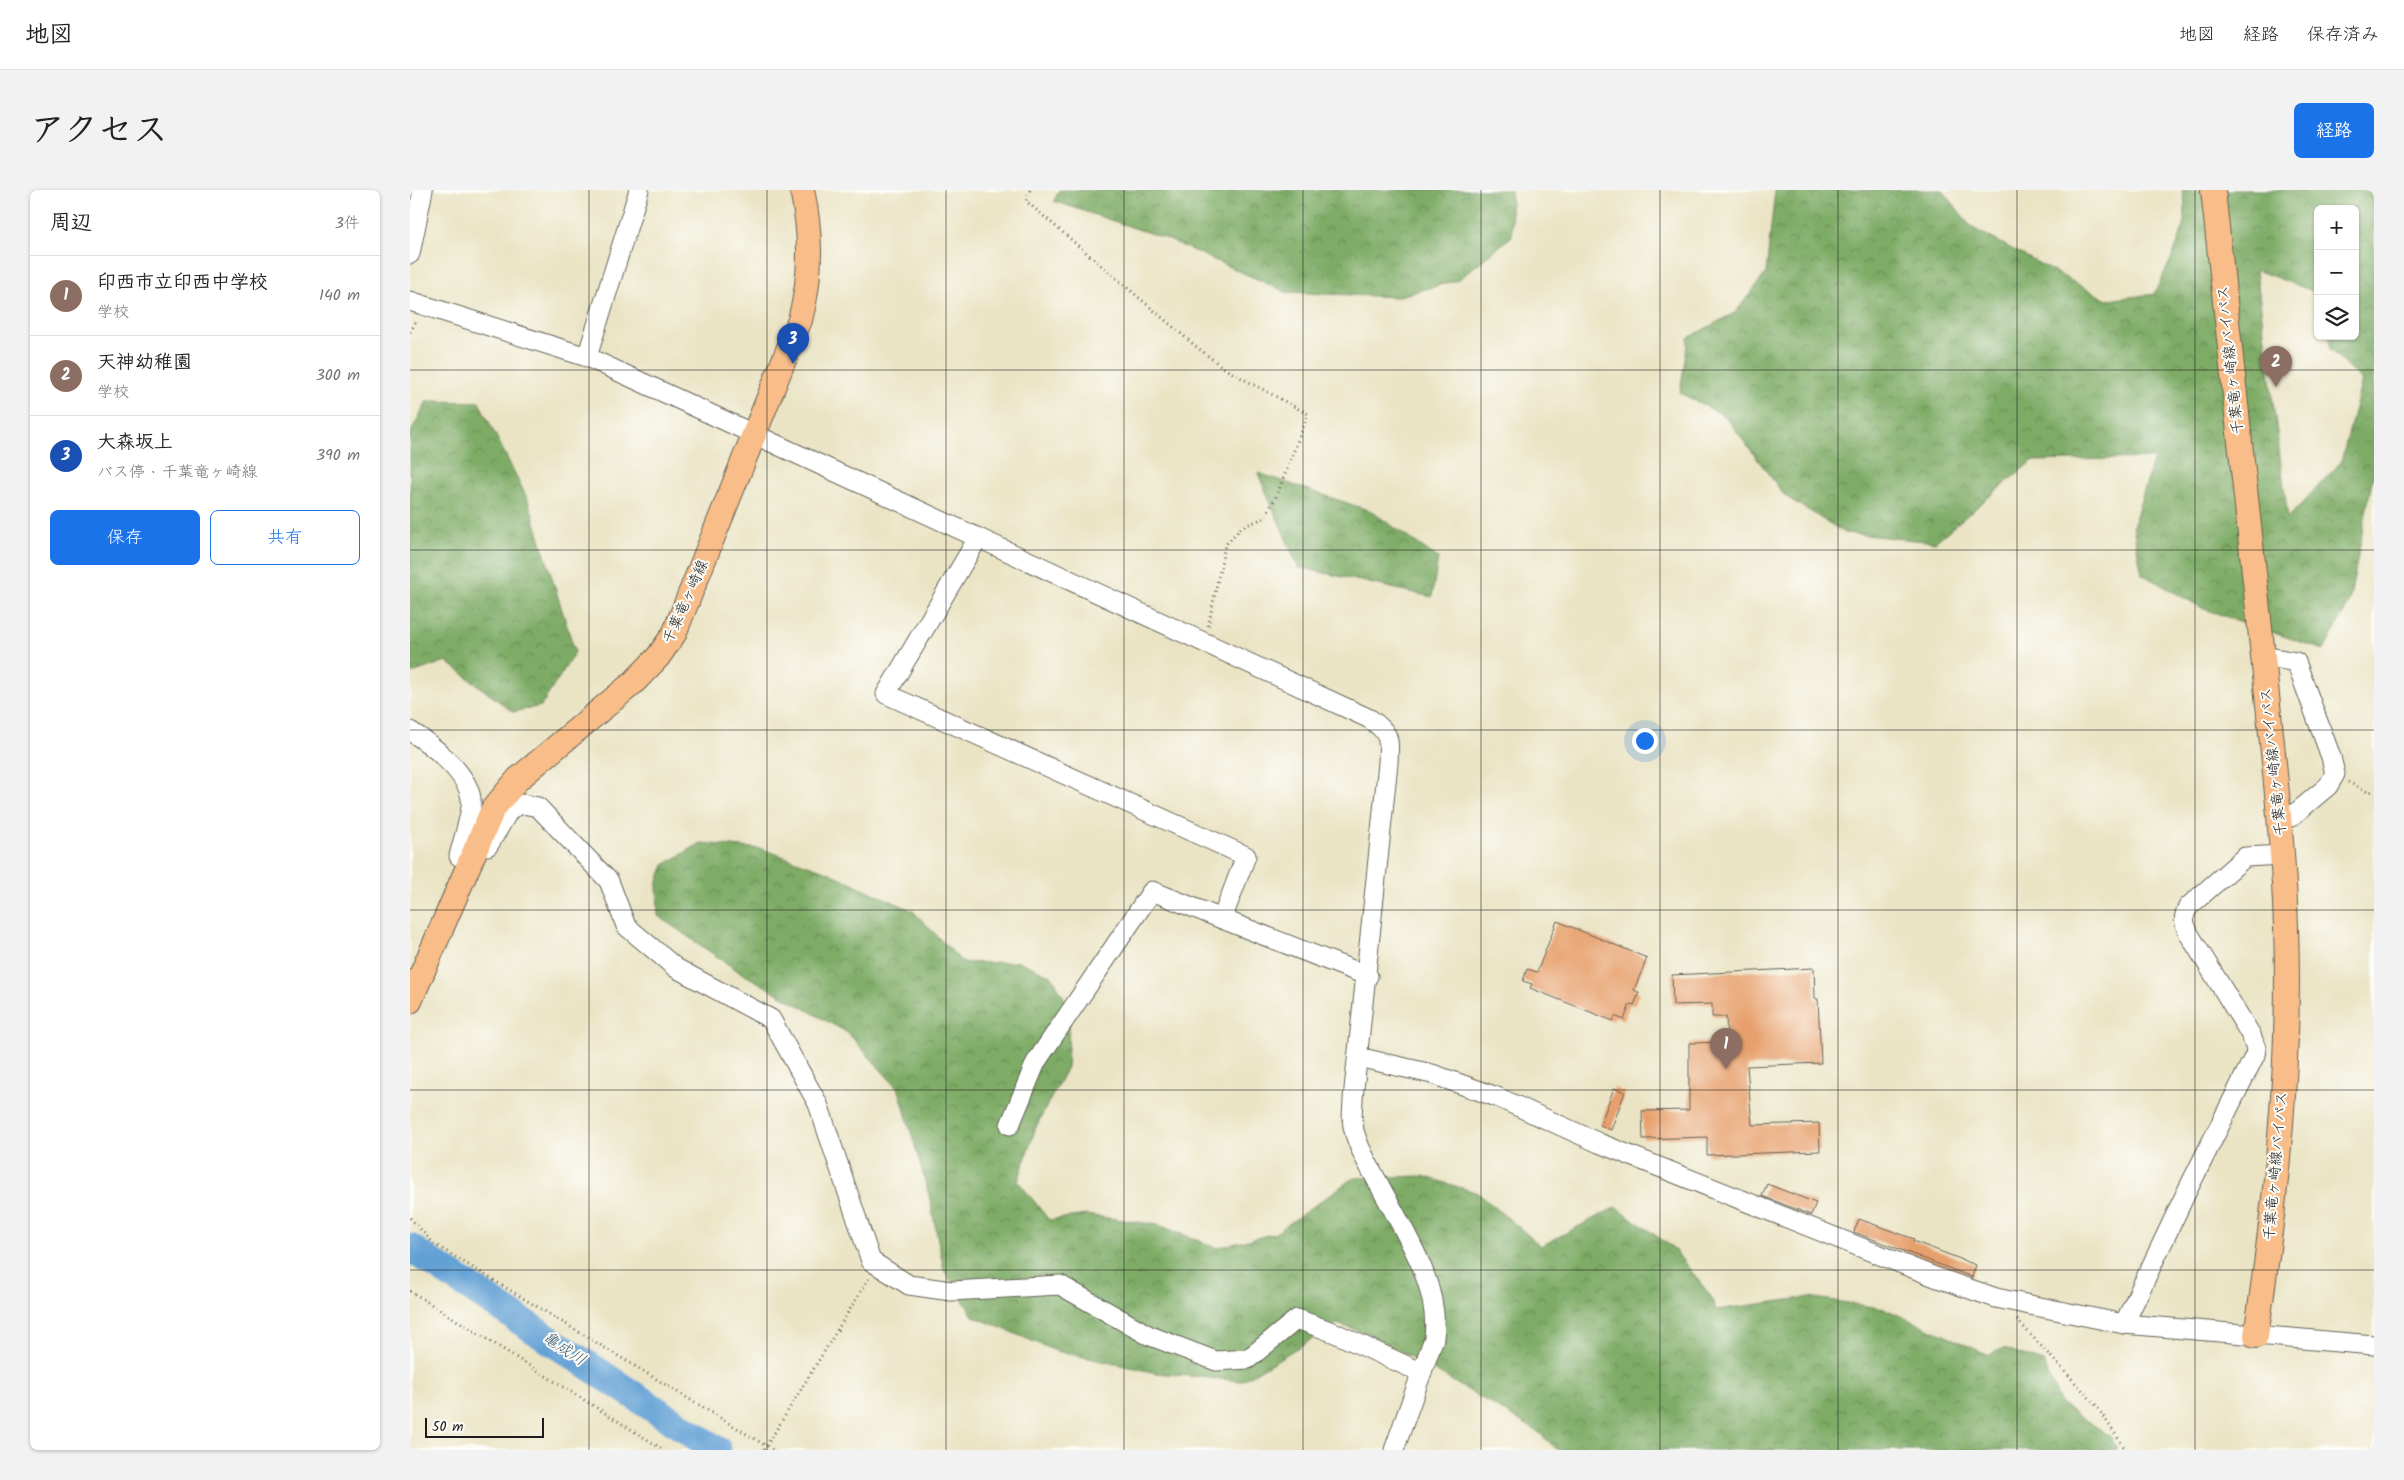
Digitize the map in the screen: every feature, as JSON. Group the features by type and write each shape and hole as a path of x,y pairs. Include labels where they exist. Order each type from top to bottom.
{"main road":[{"name":"千葉竜ヶ崎線","path":"410,1001 475,846 493,809 505,793 557,745 634,682 667,646 706,558 800,320 809,280 810,234 802,190"},
{"name":"千葉竜ヶ崎線バイパス","path":"2213,190 2283,855 2286,928 2285,1067 2280,1144 2270,1237 2256,1336"}],"street":[{"path":"410,254 423,190"},
{"path":"587,357 639,190"},
{"path":"410,301 587,357 1370,719 1384,729 1389,740 1388,763 1368,976 1353,1099 1353,1126 1368,1163 1422,1268 1432,1296 1436,1321 1422,1373 1394,1450"},
{"path":"978,538 886,694 1246,856 1222,919"},
{"path":"2263,656 2296,662 2331,757 2335,774 2328,786 2291,817"},
{"path":"410,731 426,742 461,775 472,800 459,856 461,857 475,846 484,844 488,846 510,809 523,804 538,807 609,881 626,926 676,968 771,1019 818,1104 871,1261 877,1265 909,1284 951,1291 1060,1284 1148,1336 1216,1361 1248,1359 1297,1319 1335,1333 1422,1373"},
{"path":"2124,1324 2186,1193 2255,1055 2256,1048 2251,1035 2190,934 2184,923 2184,915 2188,907 2244,856 2283,855"},
{"path":"1010,1126 1036,1062 1152,891 1368,976"},
{"path":"1358,1057 1432,1074 1488,1094 1599,1143 1935,1277 1996,1298 2124,1324 2374,1345"}],"path":[{"path":"1030,190 1026,200 1193,344 1225,369 1308,414 1277,495 1264,518 1242,527 1225,544 1206,644"},
{"path":"2335,774 2356,787 2368,792 2374,791"},
{"path":"410,1218 434,1244 773,1450"},
{"path":"764,1450 877,1265"},
{"path":"410,1291 664,1450"},
{"path":"2016,1319 2096,1404 2126,1450"}],"green space":[{"path":"1059,190 1511,190 1512,236 1458,280 1396,297 1286,292 1167,239 1054,201"},
{"path":"1775,190 1943,190 1971,227 2107,300 2154,294 2178,244 2182,230 2185,203 2182,190 2374,190 2374,470 2349,603 2324,650 2204,609 2142,574 2133,526 2154,458 2032,461 1935,542 1845,533 1785,496 1725,416 1680,393 1688,338 1736,312 1766,273","holes":["2314,205 2359,205 2359,340 2330,340 2330,349 2362,381 2341,462 2288,518 2256,270 2314,292"]},
{"path":"427,401 479,402 528,500 575,652 541,706 513,712 446,661 410,674 410,434"},
{"path":"1258,473 1371,511 1438,558 1432,597 1298,567"},
{"path":"701,843 762,849 828,872 913,911 963,963 1020,962 1052,976 1070,1009 1067,1067 1036,1127 1018,1181 1049,1220 1086,1215 1159,1225 1217,1248 1276,1233 1353,1178 1423,1176 1478,1193 1541,1246 1616,1207 1672,1247 1710,1295 1716,1310 1810,1297 1885,1309 1989,1355 2004,1348 2043,1362 2061,1404 2110,1436 2117,1450 1558,1450 1537,1431 1437,1372 1367,1333 1337,1324 1242,1381 1157,1373 1056,1351 973,1316 944,1270 929,1195 899,1090 848,1033 738,971 658,916 657,883 664,865"}],"building":[{"path":"1557,921 1647,958 1634,990 1639,993 1634,1005 1630,1004 1624,1020 1615,1016 1613,1021 1530,988 1532,984 1523,981 1527,969 1537,972"},
{"path":"1814,968 1815,999 1818,999 1821,1063 1747,1066 1752,1125 1819,1123 1820,1151 1707,1155 1707,1137 1643,1139 1642,1111 1689,1110 1689,1043 1727,1042 1726,1017 1712,1017 1712,1004 1673,1005 1672,975"},
{"path":"1614,1088 1625,1092 1611,1130 1600,1125"},
{"path":"1767,1184 1816,1203 1811,1215 1762,1196"},
{"path":"1859,1219 1914,1239 1913,1241 1976,1265 1972,1277 1854,1232"}],"waterway":[{"name":"亀成川","path":"410,1248 717,1450"}],"place":[{"name":"大森坂上","path":"793,364"},
{"name":"天神幼稚園","path":"2276,387"},
{"name":"印西市立印西中学校","path":"1726,1069"}]}
